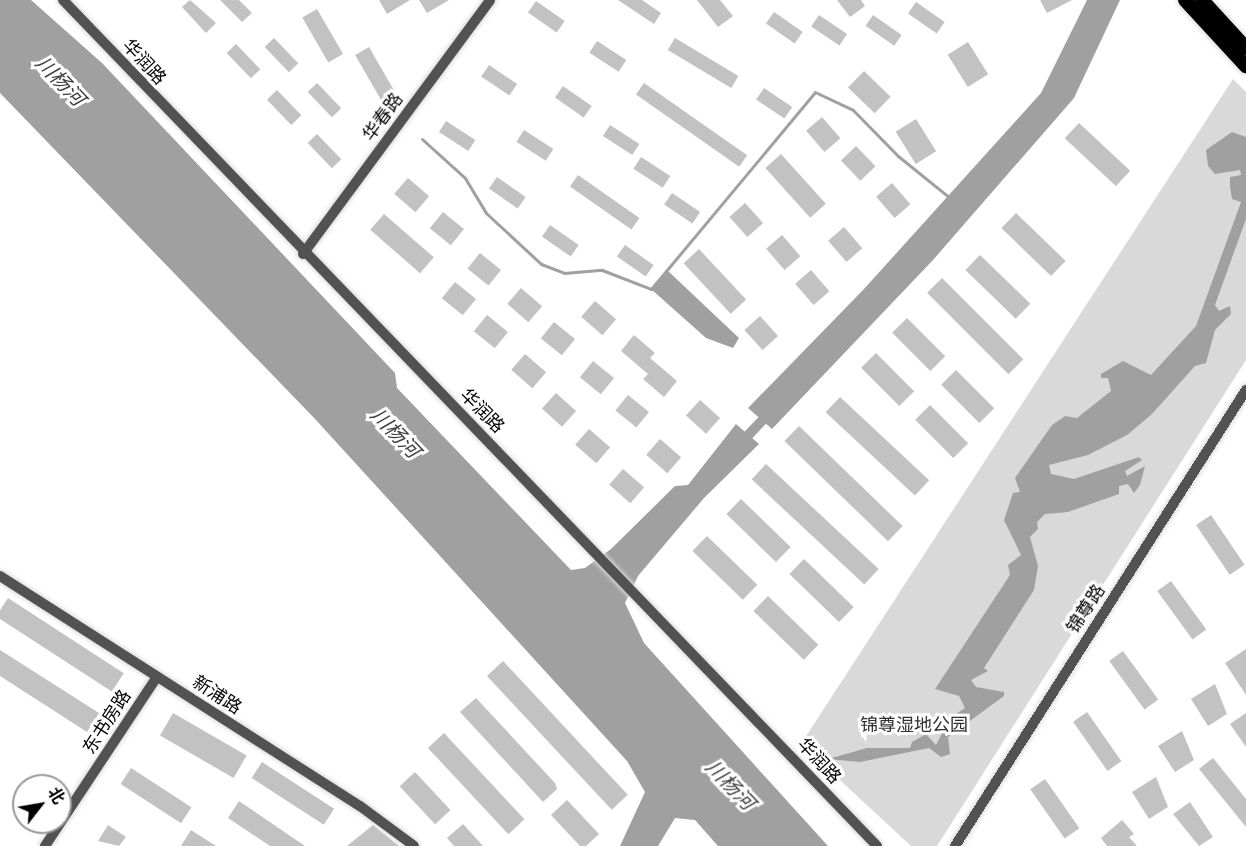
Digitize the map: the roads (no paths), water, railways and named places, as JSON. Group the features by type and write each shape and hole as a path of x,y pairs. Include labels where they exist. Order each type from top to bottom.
{"main road":[{"path":"1185,0 1246,66"},
{"path":"1202,0 1246,48"}],"street":[{"name":"华润路","path":"63,0 303,254 637,593 877,846"},
{"name":"华春路","path":"303,254 490,0"},
{"name":"锦尊路","path":"955,846 1246,390"},
{"name":"新浦路","path":"0,576 360,806 414,846"},
{"name":"东书房路","path":"45,846 157,676"}],"water":[{"name":"川杨河","path":"0,0 31,0 102,63 395,373 397,388 571,570 585,568 611,549 675,486 688,485 736,424 759,444 704,498 638,576 625,603 644,643 828,846 718,846 695,820 675,818 658,846 620,846 645,792 627,761 316,420 0,93"},
{"path":"1087,0 1120,0 1074,98 933,260 772,429 748,408 864,289 1041,93"},
{"path":"1232,132 1246,137 1246,219 1215,305 1219,311 1230,306 1231,314 1215,330 1206,363 1195,366 1152,414 1127,435 1088,455 1049,465 1051,474 1074,479 1139,457 1142,460 1125,471 1127,476 1145,466 1140,485 1134,493 1128,484 1119,486 1119,494 1068,512 1045,514 1037,522 1038,529 1030,537 1038,566 1034,590 984,668 988,671 971,680 976,687 1004,692 1004,696 948,737 950,754 941,757 929,748 860,762 828,759 867,748 910,748 912,742 926,734 936,745 950,718 965,708 959,696 935,689 1010,575 1008,565 1021,555 1004,520 1013,493 1020,492 1015,478 1052,425 1065,416 1077,418 1111,391 1108,378 1101,378 1101,374 1123,361 1151,375 1196,326 1241,202 1232,199 1230,187 1230,177 1241,175 1240,170 1215,174 1208,166 1206,150"},
{"path":"668,271 739,338 733,348 706,338 651,289"}],"waterway":[{"path":"422,139 465,178 486,213 541,264 564,273 602,270 651,289 815,92 853,110 898,156 950,198"},
{"path":"739,445 772,410"}],"park label":[{"name":"锦尊湿地公园","path":"914,725"}]}
